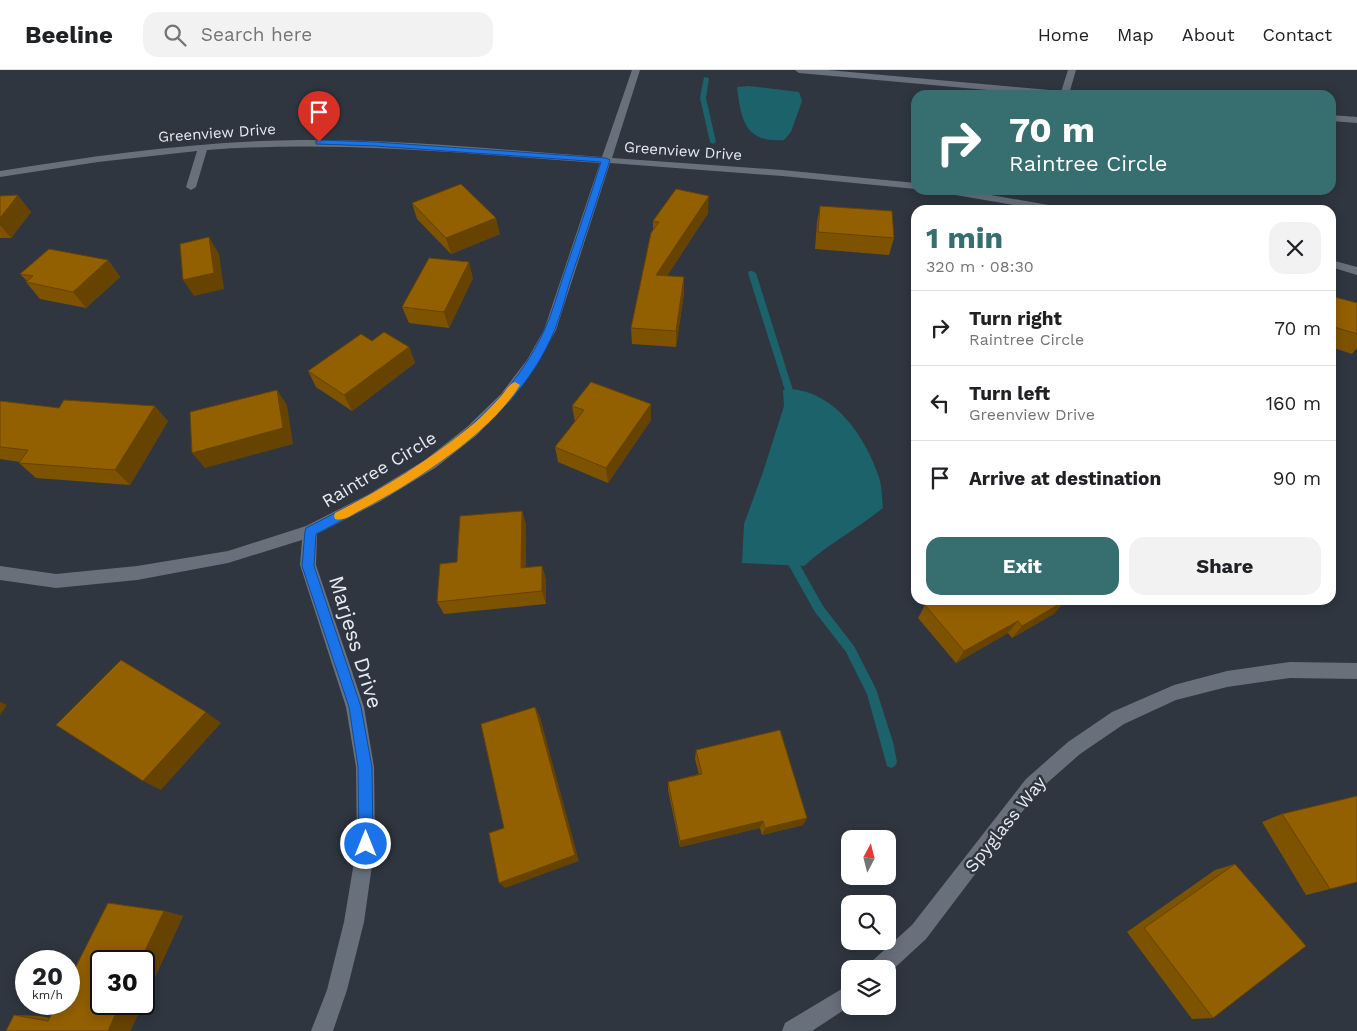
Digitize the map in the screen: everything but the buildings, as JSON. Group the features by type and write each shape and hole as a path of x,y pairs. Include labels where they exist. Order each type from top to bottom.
{"street":[{"path":"606,160 636,70"},
{"path":"799,70 1020,90"},
{"path":"1065,90 1072,70"},
{"path":"1336,118 1357,120"},
{"name":"Greenview Drive","path":"0,174 84,160 203,148 309,142 375,144 606,160 849,178 911,185"},
{"path":"191,188 203,148"},
{"name":"Raintree Circle","path":"0,573 56,581 137,573 228,557 310,531 374,498 430,464 472,431 506,397 532,363 550,330 606,160"},
{"path":"973,195 1031,205"},
{"path":"1336,265 1357,271"},
{"name":"Marjess Drive","path":"310,531 308,566 355,707 365,767 366,844 354,922 337,990 322,1031"},
{"name":"Spyglass Way","path":"888,960 919,932 1032,786 1074,748 1118,718 1174,693 1227,679 1290,670 1357,672"},
{"path":"793,1031 841,1000"}],"water":[{"path":"749,86 799,92 802,101 791,132 784,140 761,138 747,127 743,119 737,87"},
{"path":"790,389 806,392 821,398 835,408 857,432 879,477 883,508 804,566 742,563 744,524 784,406 783,390"}],"waterway":[{"path":"706,78 703,98 713,142"},
{"path":"752,273 793,403"},
{"path":"788,554 819,609 850,649 872,693 891,762"}],"slow traffic":[{"path":"339,516 374,498 430,464 472,431 506,397 515,385"}],"route":[{"path":"319,142 375,144 606,160 550,330 532,363 506,397 472,431 430,464 374,498 310,531 308,566 355,707 365,767 366,844"}]}
